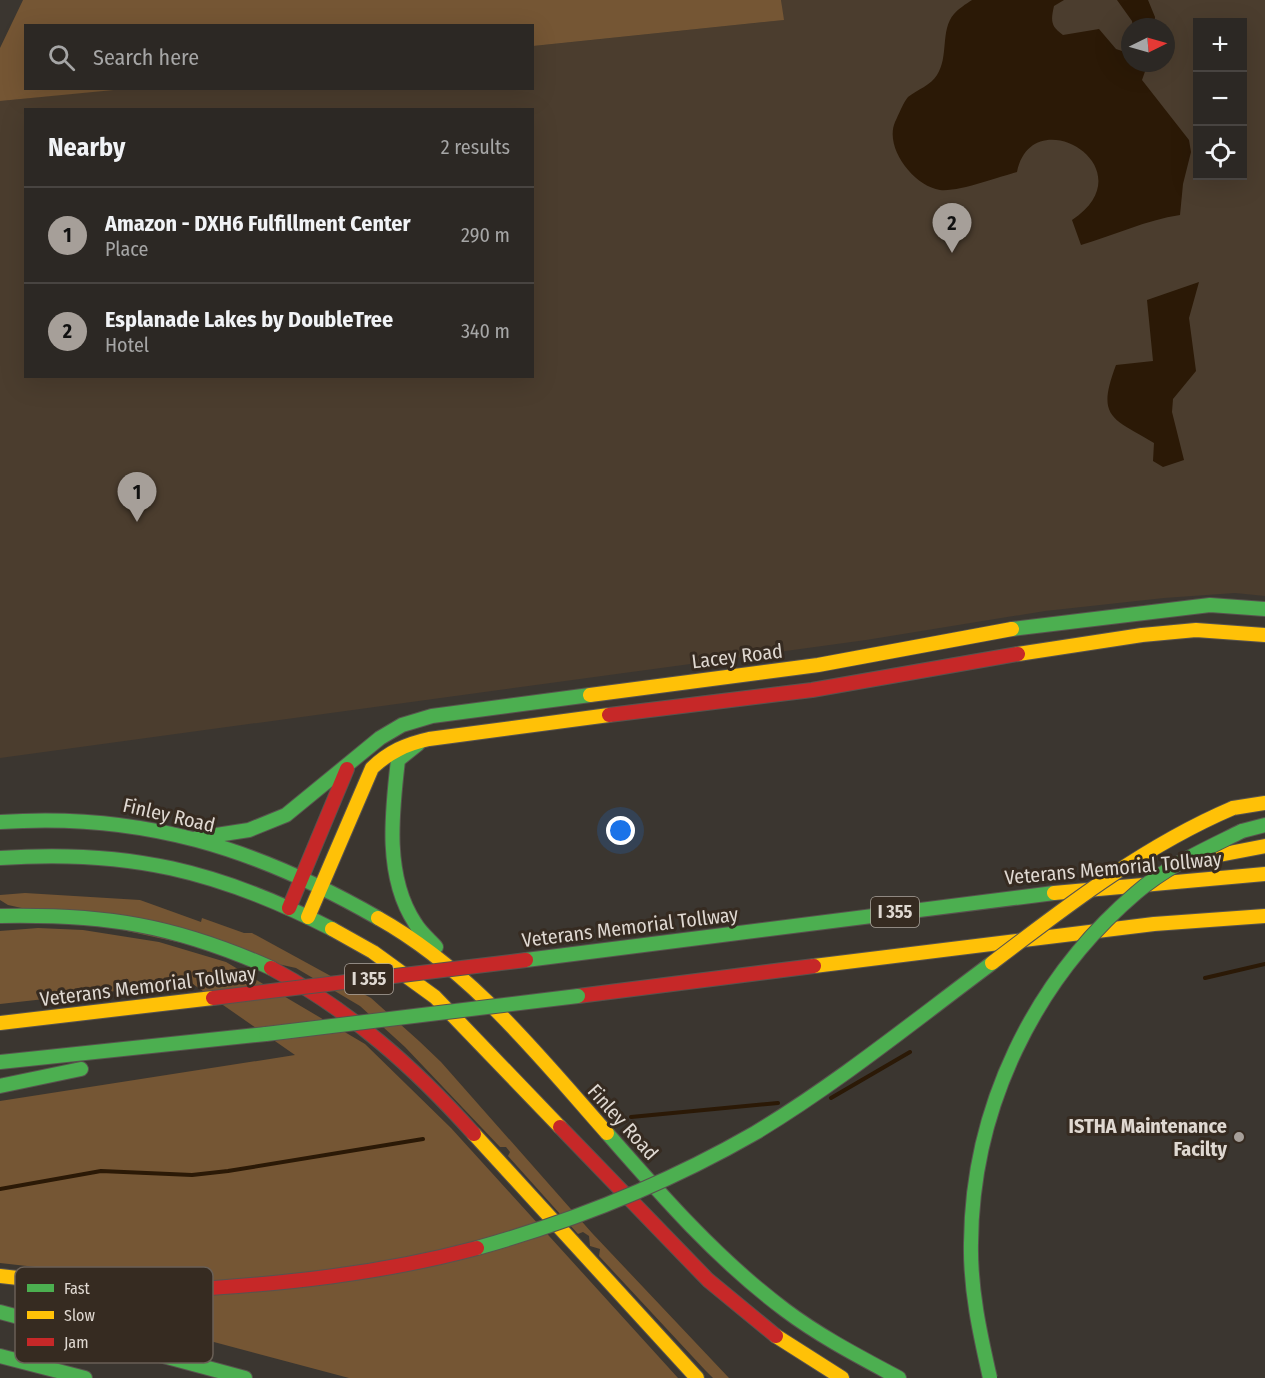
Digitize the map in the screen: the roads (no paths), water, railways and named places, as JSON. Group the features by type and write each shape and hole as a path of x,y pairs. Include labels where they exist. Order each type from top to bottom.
{"main road":[{"name":"Lacey Road","path":"197,838 230,835 280,818 296,808 349,762 394,728 432,716 818,665 1029,626 1210,604 1265,609"},
{"path":"309,917 372,768 390,750 424,740 812,690 942,665 1143,635 1196,630 1265,635"},
{"path":"424,740 398,760 395,855 400,890 414,921 459,975"},
{"path":"289,908 349,762"},
{"path":"213,1288 295,1284 357,1276 424,1263 539,1230 641,1190 741,1140 828,1086 1135,857 1205,819 1233,808 1265,803"},
{"name":"Finley Road","path":"0,822 108,822 197,838 301,878 373,915 416,941 459,975 529,1046 720,1258 766,1298 813,1332 864,1363 899,1378"},
{"path":"990,1378 972,1292 970,1206 982,1138 1015,1044 1054,981 1112,915 1138,892 1167,872 1242,831 1265,825"},
{"path":"1002,898 1265,846"},
{"path":"0,858 92,857 148,862 190,871 309,917 401,969 435,997 716,1288 747,1317 799,1354 842,1378"},
{"name":"Veterans Memorial Tollway","path":"0,1023 525,960 1002,898 1265,874"},
{"path":"0,916 82,914 167,928 242,953 333,1005 412,1069 697,1378"},
{"name":"I 355","path":"0,1062 217,1040 1154,924 1265,916"},
{"path":"0,1086 217,1040"},
{"path":"0,1276 15,1278"},
{"path":"0,1312 15,1316"},
{"path":"0,1356 15,1360"},
{"path":"27,1363 85,1378"},
{"path":"189,1363 245,1378"}],"waterway":[{"path":"1205,978 1265,964"},
{"path":"831,1098 910,1052"},
{"path":"631,1117 778,1103"},
{"path":"0,1189 101,1171 192,1175 228,1171 423,1139"}],"place":[{"name":"Esplanade Lakes by DoubleTree","path":"952,253"},
{"name":"Amazon - DXH6 Fulfillment Center","path":"137,522"},
{"name":"ISTHA Maintenance Facilty","path":"1239,1137"}]}
